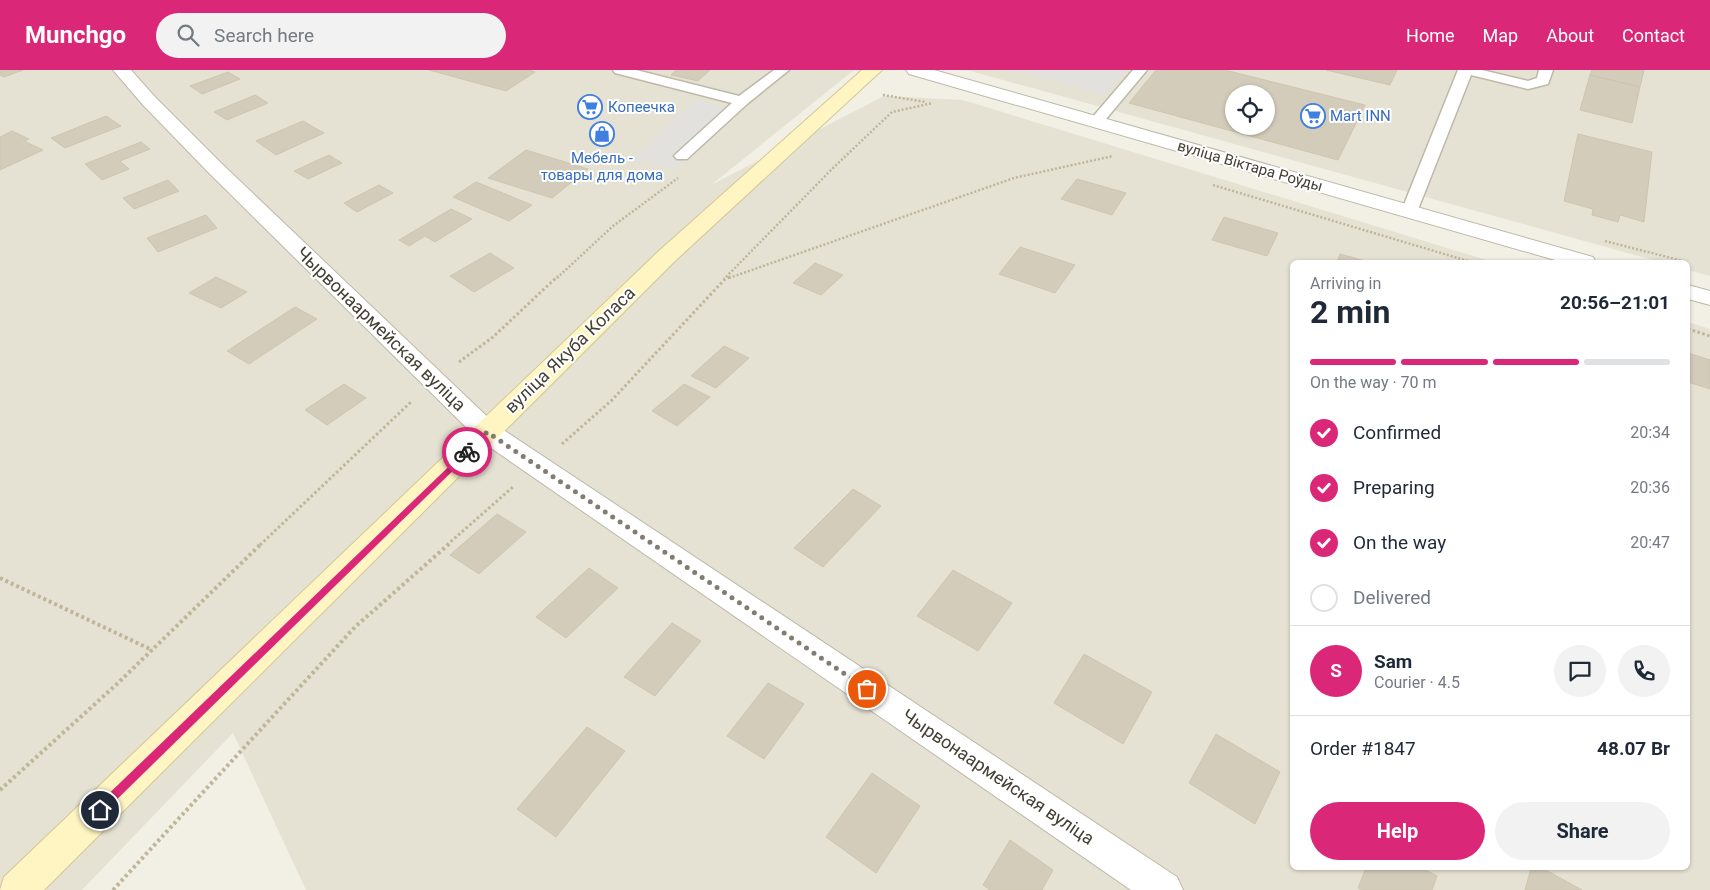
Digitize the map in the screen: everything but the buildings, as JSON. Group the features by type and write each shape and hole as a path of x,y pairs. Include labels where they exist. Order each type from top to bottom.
{"main road":[{"name":"вуліца Якуба Коласа","path":"17,890 668,255 873,70"}],"street":[{"name":"Чырвонаармейская вуліца","path":"122,70 149,101 214,167 487,432 1164,890"},
{"name":"вуліца Віктара Роўды","path":"915,70 1578,260"},
{"path":"1690,293 1710,298"}],"lane":[{"path":"620,70 742,101"},
{"path":"682,156 742,101 782,70"},
{"path":"1118,70 1138,72"},
{"path":"1409,212 1466,70 1528,85 1543,81 1546,70"},
{"path":"1096,122 1138,72"}],"path":[{"path":"724,279 834,167 892,112 933,104 849,90"},
{"path":"1104,153 1113,156"},
{"path":"0,790 152,650 332,475 434,381 494,337 613,226 685,172"},
{"path":"1205,183 1464,260"},
{"path":"1690,330 1710,336"},
{"path":"0,578 152,650"}],"shaded area":[{"path":"0,70 854,70 711,185 884,96 963,100 1486,260 1290,260 1290,870 1690,870 1690,323 1710,329 1710,890 306,890 233,733 82,890 0,890"},
{"path":"967,70 1710,70 1710,276 1690,271 1690,260 1653,260"},
{"path":"1014,70 1127,70 1104,95"},
{"path":"696,100 739,111 674,170 633,157"}],"way so far":[{"path":"467,452 487,432 867,689"}],"place":[{"name":"Копеечка","path":"590,107"},
{"name":"Mart INN","path":"1313,116"},
{"name":"Мебель - товары для дома","path":"602,134"}],"route":[{"path":"100,810 467,452"}]}
